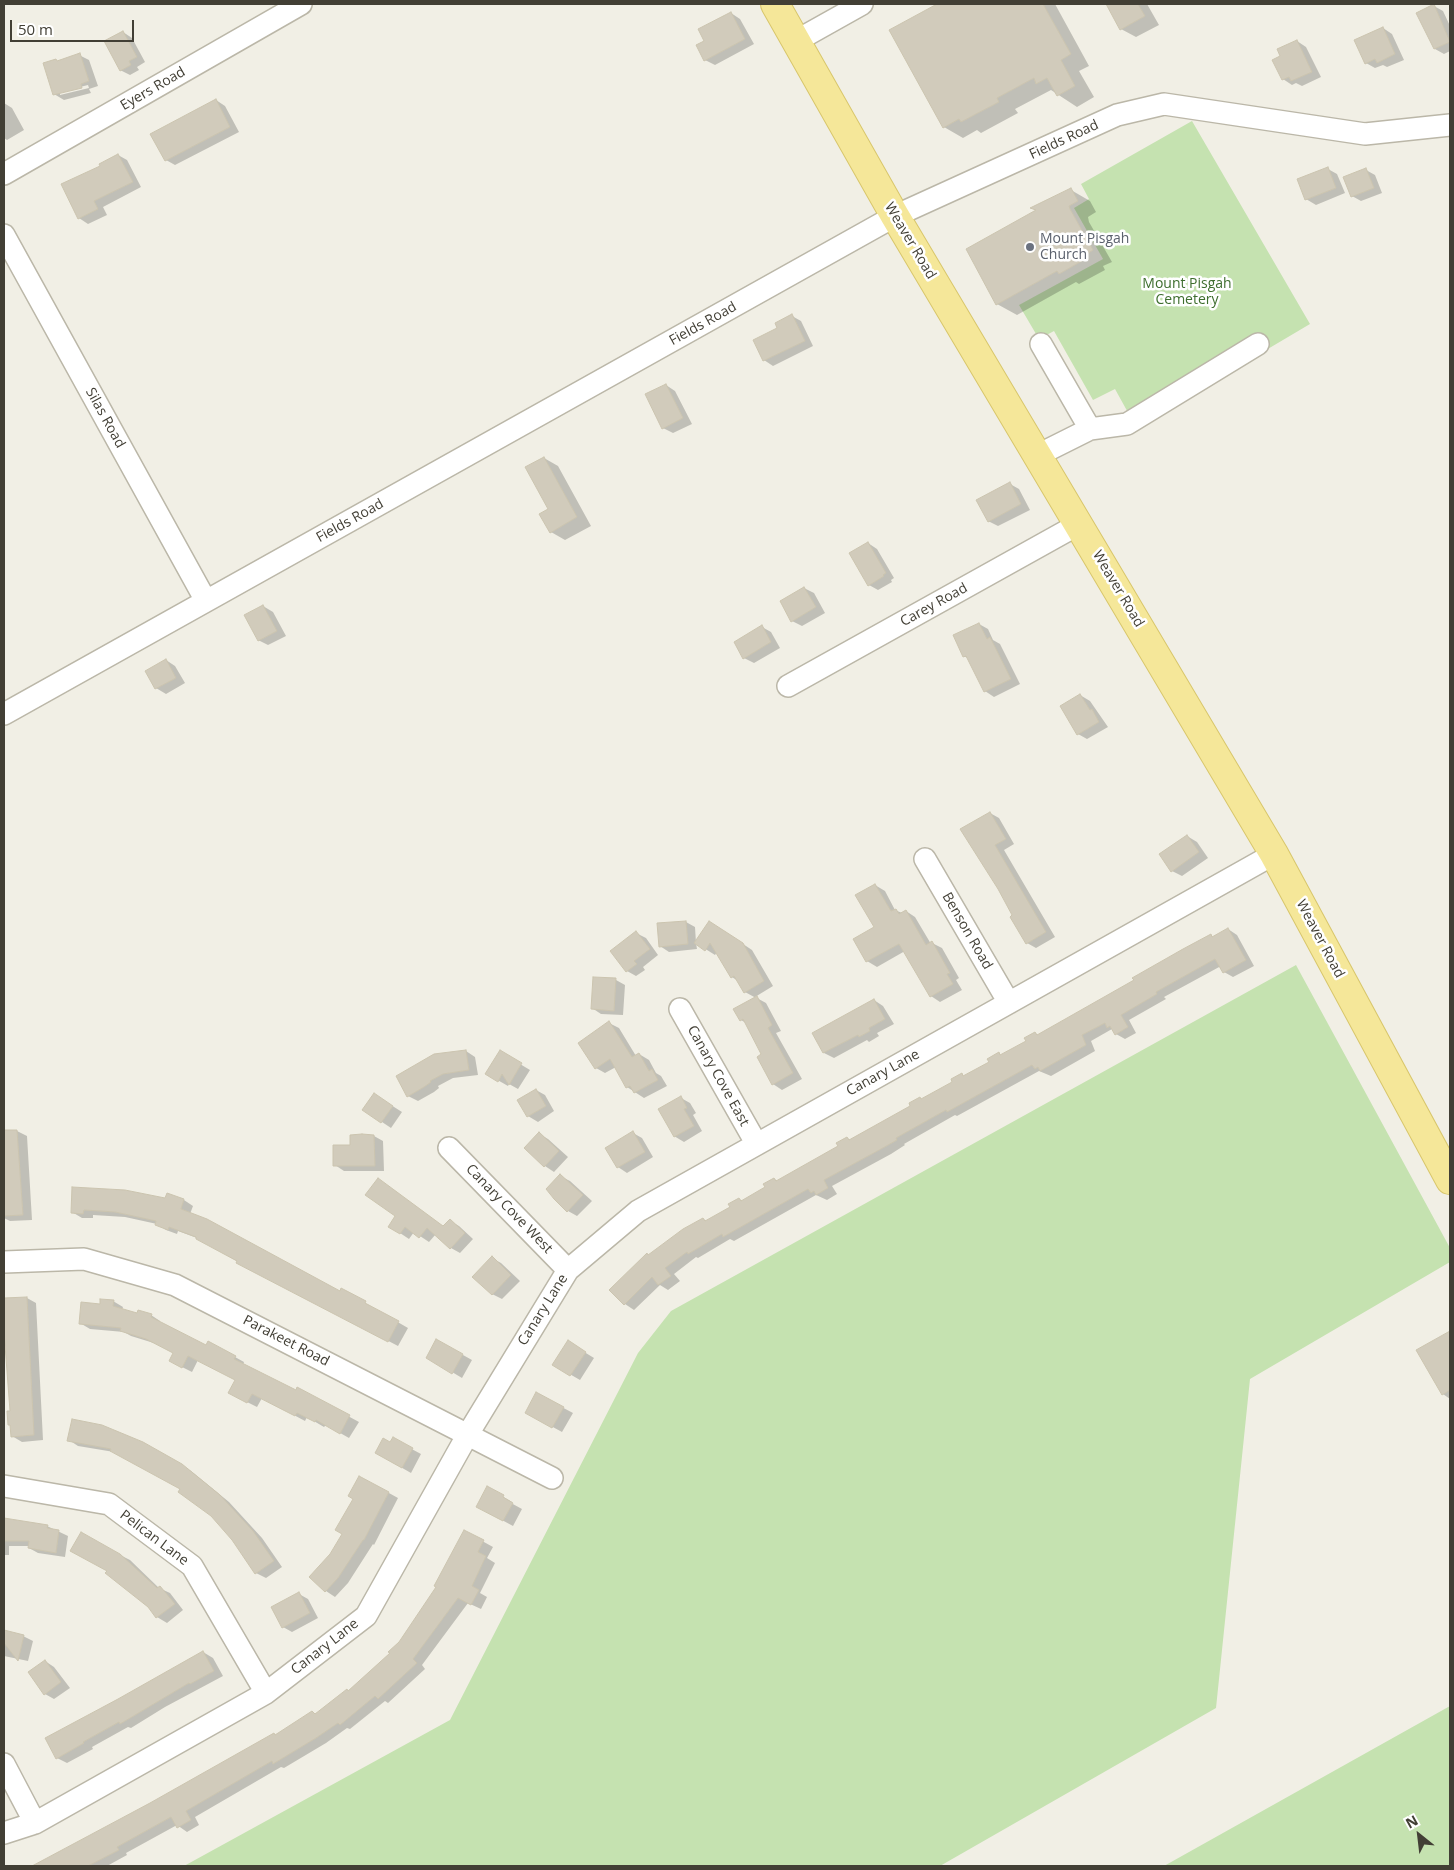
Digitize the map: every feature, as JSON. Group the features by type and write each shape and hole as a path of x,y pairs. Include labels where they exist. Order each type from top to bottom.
{"main road":[{"name":"Weaver Road","path":"775,4 895,216 1274,854 1450,1180"}],"street":[{"name":"Eyers Road","path":"4,174 302,4"},
{"path":"796,41 862,4"},
{"name":"Fields Road","path":"4,714 895,216 1117,115 1164,104 1365,134 1450,125"},
{"name":"Silas Road","path":"4,235 206,601"},
{"path":"1041,344 1090,429"},
{"path":"1038,455 1090,429 1127,424 1258,344"},
{"name":"Carey Road","path":"788,686 1079,524"},
{"name":"Canary Lane","path":"4,1833 35,1823 266,1693 366,1616 468,1434 568,1270 638,1211 756,1143 1274,854"},
{"name":"Benson Road","path":"925,859 1009,1003"},
{"name":"Canary Cove East","path":"680,1009 756,1143"},
{"name":"Canary Cove West","path":"449,1148 568,1270"},
{"name":"Parakeet Road","path":"4,1262 84,1259 175,1285 552,1478"},
{"name":"Pelican Lane","path":"4,1486 108,1504 192,1566 266,1693"},
{"path":"4,1764 35,1823"}],"green space":[{"name":"Mount Pisgah Cemetery","path":"1192,121 1310,324 1136,427 1115,389 1093,400 1054,331 1039,339 1019,305 1103,259 1074,208 1089,199 1081,184"},
{"path":"1296,965 1450,1248 1450,1262 1250,1379 1216,1708 940,1866 184,1866 450,1720 638,1353 671,1311"},
{"path":"1450,1706 1450,1866 1164,1866"}],"building":[{"path":"937,4 1043,4 1071,54 1061,60 1075,86 1057,96 1047,78 1036,84 1034,78 997,98 999,102 961,122 959,119 943,128 889,30"},
{"path":"1106,4 1138,4 1145,16 1120,30"},
{"path":"1434,4 1450,42 1434,49 1416,13"},
{"path":"731,12 745,39 704,61 696,45 704,41 698,29"},
{"path":"1383,27 1395,54 1377,63 1375,59 1365,64 1354,40"},
{"path":"123,31 137,57 129,61 131,65 120,71 104,41"},
{"path":"1297,40 1312,72 1291,81 1289,77 1282,80 1272,60 1280,56 1277,49"},
{"path":"80,53 89,81 81,84 82,88 53,95 43,63 56,59 57,61"},
{"path":"216,99 230,127 165,161 150,134"},
{"path":"118,154 133,182 94,201 98,209 78,219 61,184 100,166 99,164"},
{"path":"1328,167 1336,188 1305,200 1297,179"},
{"path":"1366,168 1374,188 1351,197 1343,177"},
{"name":"Mount Pisgah Church","path":"1071,188 1078,201 1069,206 1070,209 1093,250 1085,255 1087,258 1059,274 1057,271 996,305 966,249 1036,210 1030,208"},
{"path":"792,314 805,341 763,361 753,340 777,328 775,323"},
{"path":"666,384 683,418 662,429 645,394"},
{"path":"544,457 577,517 550,533 539,514 548,509 525,467"},
{"path":"1010,482 1021,504 988,522 976,500"},
{"path":"868,542 886,573 868,586 849,553"},
{"path":"804,587 816,607 791,622 780,601"},
{"path":"263,605 277,631 258,641 244,615"},
{"path":"979,623 987,639 990,637 1011,679 984,692 966,656 963,657 953,635"},
{"path":"762,625 771,642 743,659 734,642"},
{"path":"166,659 176,678 155,689 145,671"},
{"path":"1080,694 1090,710 1092,709 1099,722 1077,735 1060,706"},
{"path":"990,812 1006,839 995,845 1046,932 1026,944 1010,917 1012,915 998,889 960,829"},
{"path":"1187,835 1199,852 1171,872 1159,854"},
{"path":"875,884 891,911 896,909 899,914 906,910 926,945 932,941 950,973 947,974 953,984 930,997 899,944 866,962 853,939 874,927 855,895"},
{"path":"686,921 688,944 659,947 657,923"},
{"path":"709,921 743,943 764,981 744,993 734,976 731,978 710,943 705,951 694,943"},
{"path":"1228,928 1246,960 1223,973 1215,959 1156,992 1157,994 1121,1015 1128,1027 1115,1035 1110,1026 1107,1028 1105,1023 1082,1035 1086,1045 1040,1071 1038,1067 1035,1069 1032,1065 947,1112 946,1110 896,1138 897,1140 824,1180 828,1188 816,1195 814,1191 811,1193 808,1189 723,1237 722,1234 688,1254 687,1252 665,1268 671,1276 658,1285 652,1277 624,1305 609,1290 647,1253 648,1255 683,1229 703,1218 705,1221 730,1207 728,1204 739,1198 741,1201 765,1187 763,1184 774,1178 776,1181 838,1146 836,1143 847,1137 849,1140 910,1106 909,1103 920,1097 921,1099 952,1082 951,1079 962,1073 963,1076 989,1062 987,1059 999,1052 1000,1055 1026,1041 1024,1038 1035,1032 1037,1035 1134,980 1132,978 1183,949 1211,934 1212,937"},
{"path":"636,931 650,949 634,961 637,964 626,972 610,951"},
{"path":"593,977 616,978 614,1011 591,1009"},
{"path":"757,996 772,1025 768,1028 793,1073 772,1085 757,1057 761,1054 743,1019 740,1021 733,1009"},
{"path":"874,999 885,1019 869,1028 870,1031 823,1053 812,1033"},
{"path":"609,1021 632,1057 639,1053 649,1071 652,1069 658,1080 634,1093 630,1086 626,1088 610,1059 595,1069 578,1043"},
{"path":"466,1050 469,1070 443,1074 407,1097 396,1076 434,1054"},
{"path":"500,1050 522,1063 509,1085 502,1074 498,1082 485,1074"},
{"path":"536,1089 546,1106 527,1117 517,1100"},
{"path":"374,1093 393,1106 381,1123 362,1110"},
{"path":"681,1096 687,1108 684,1109 694,1126 674,1137 658,1109"},
{"path":"4,1130 17,1130 23,1215 4,1216"},
{"path":"633,1131 645,1152 617,1168 605,1148"},
{"path":"539,1132 559,1151 544,1167 524,1148"},
{"path":"350,1135 374,1135 375,1166 333,1166 333,1145 350,1145"},
{"path":"560,1174 583,1195 567,1212 546,1189"},
{"path":"378,1178 443,1226 450,1219 465,1233 450,1249 427,1228 419,1238 405,1227 400,1234 388,1227 395,1216 365,1195"},
{"path":"72,1187 125,1190 165,1198 167,1193 184,1199 181,1209 207,1219 340,1291 341,1288 366,1301 365,1303 399,1321 388,1342 236,1263 237,1261 196,1239 196,1237 169,1227 168,1230 155,1225 156,1221 115,1212 84,1210 83,1214 71,1213"},
{"path":"492,1256 511,1275 492,1295 472,1277"},
{"path":"27,1297 34,1435 11,1437 7,1411 10,1411 4,1332 4,1298"},
{"path":"100,1299 114,1300 113,1306 137,1313 138,1310 152,1314 151,1317 206,1345 208,1341 236,1356 234,1359 296,1390 297,1387 350,1415 340,1434 316,1420 315,1422 297,1413 295,1416 252,1394 247,1403 228,1393 235,1380 188,1356 182,1368 169,1361 173,1353 146,1339 120,1331 121,1328 79,1324 81,1302 100,1304"},
{"path":"1450,1331 1450,1390 1442,1395 1416,1350"},
{"path":"436,1339 463,1354 452,1374 426,1358"},
{"path":"568,1340 586,1352 570,1376 552,1365"},
{"path":"536,1392 564,1407 552,1428 525,1413"},
{"path":"72,1419 102,1425 143,1442 182,1464 220,1495 253,1531 274,1561 255,1574 232,1540 211,1516 178,1492 180,1489 110,1451 111,1449 67,1441"},
{"path":"393,1437 413,1448 402,1468 375,1453 383,1438 390,1442"},
{"path":"359,1476 389,1492 364,1540 338,1578 325,1592 309,1577 330,1554 342,1534 335,1530 353,1499 348,1496"},
{"path":"487,1486 504,1495 503,1497 513,1503 503,1521 476,1507"},
{"path":"4,1518 48,1525 47,1528 59,1530 56,1553 28,1548 29,1541 4,1541"},
{"path":"464,1530 484,1540 478,1552 486,1556 472,1586 479,1590 471,1605 458,1598 413,1659 417,1663 378,1699 375,1696 340,1725 338,1723 273,1764 272,1761 186,1811 191,1820 177,1828 171,1817 117,1847 119,1850 88,1866 32,1866 150,1803 274,1733 275,1735 312,1711 315,1714 347,1689 348,1691 390,1653 388,1652 399,1642 436,1587 434,1586"},
{"path":"81,1532 120,1554 157,1588 160,1586 175,1604 156,1618 148,1607 105,1573 107,1571 70,1551"},
{"path":"299,1592 310,1613 282,1628 271,1607"},
{"path":"4,1630 24,1635 18,1661 4,1643"},
{"path":"203,1651 214,1671 189,1683 120,1724 119,1722 83,1742 56,1759 45,1738"},
{"path":"45,1660 61,1682 44,1695 28,1672"}],"place":[{"name":"Mount Pisgah Church","path":"1030,247"}]}
